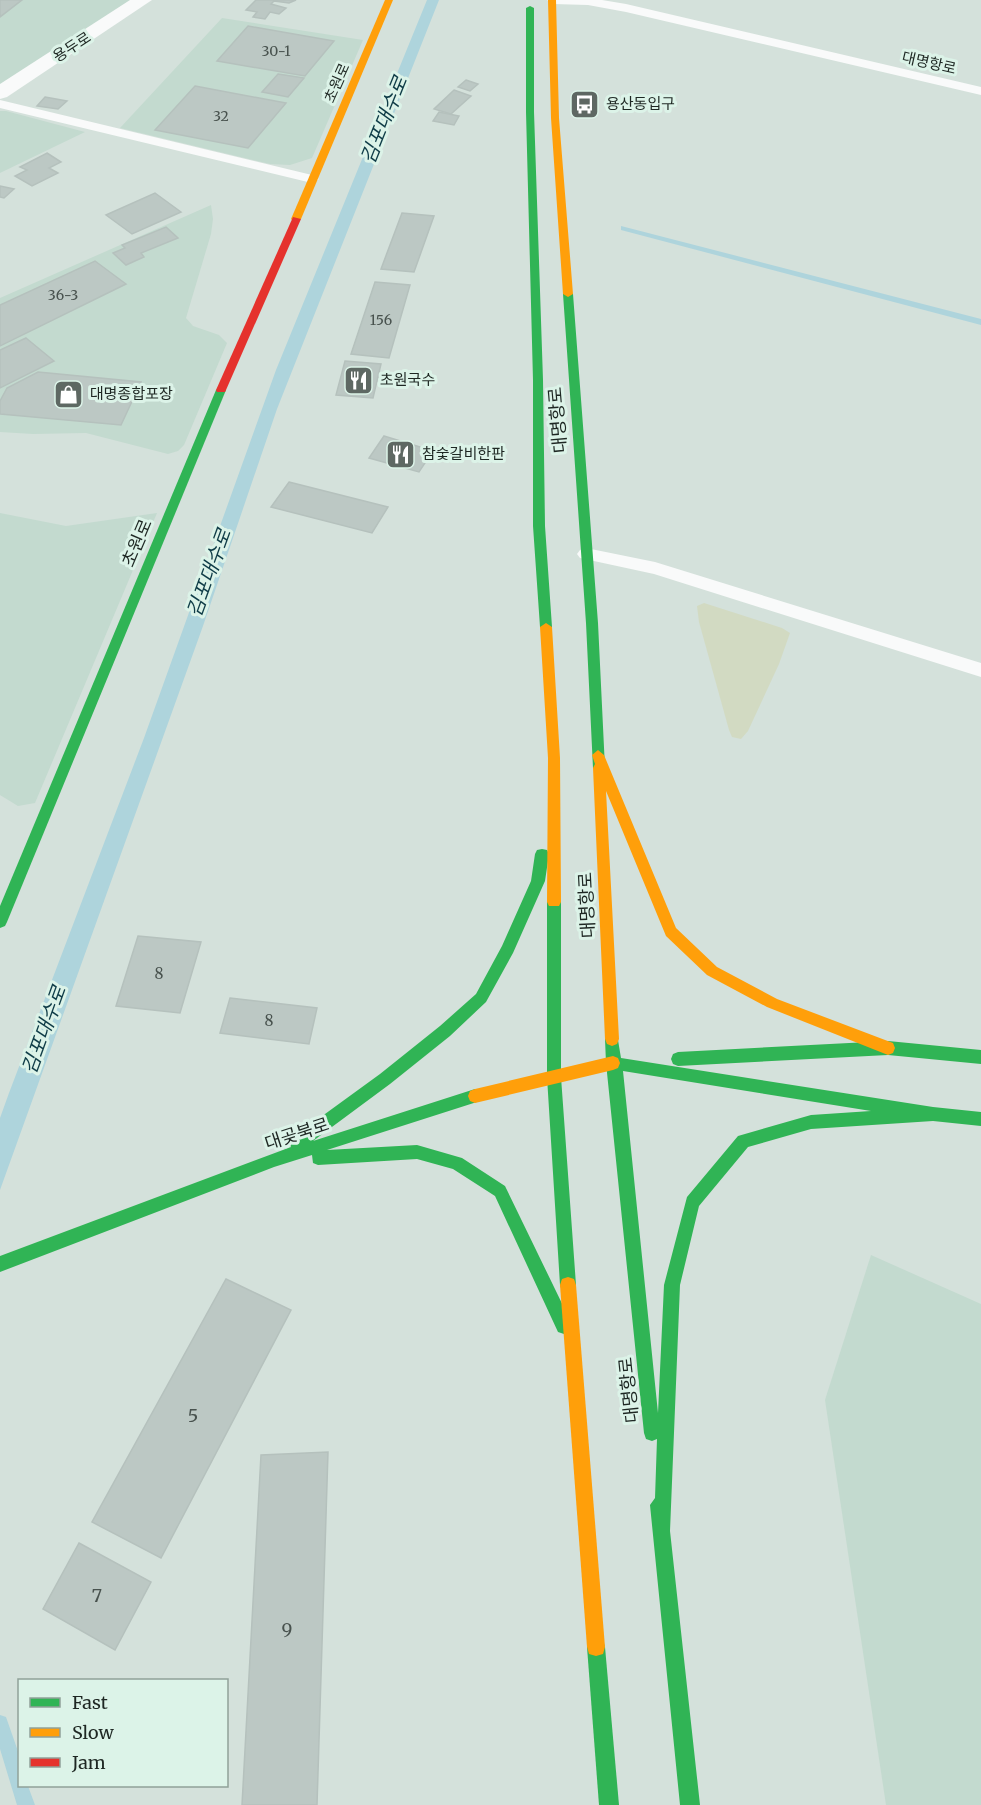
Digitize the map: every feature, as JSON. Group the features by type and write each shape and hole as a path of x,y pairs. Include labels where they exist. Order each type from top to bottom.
{"main road":[{"name":"초원로","path":"0,922 181,482 389,0"},
{"name":"대명항로","path":"530,0 530,112 539,526 554,758 554,1077 572,1343 609,1805"},
{"name":"대명항로","path":"552,0 555,118 586,554 613,1063 690,1805"},
{"path":"598,755 671,932 712,971 772,1003 888,1048"},
{"path":"274,1160 385,1079 481,998 508,949 538,881 554,758"},
{"path":"613,1063 888,1048 981,1058"},
{"path":"613,1063 933,1114 981,1119"},
{"name":"대곶북로","path":"0,1264 274,1160 460,1099 613,1063"},
{"path":"662,1530 672,1285 692,1202 743,1141 811,1122 933,1114"},
{"path":"274,1160 417,1152 457,1163 500,1191 572,1343"}],"street":[{"name":"용두로","path":"0,93 143,0"}],"lane":[{"name":"대명항로","path":"552,0 588,2 626,8 981,92"},
{"path":"0,104 312,179"},
{"path":"586,554 655,568 981,670"}],"shaded area":[{"path":"0,0 135,0 0,87"},
{"path":"222,18 363,40 312,158 290,165 270,164 120,128"},
{"path":"0,111 6,111 85,132 0,173"},
{"path":"211,205 213,219 211,234 186,318 193,326 219,335 227,343 184,445 178,451 168,454 86,433 0,432 0,298"},
{"path":"0,513 66,526 157,513 35,803 18,806 0,795"},
{"path":"704,603 782,628 790,633 779,664 748,731 741,739 732,737 729,730 699,622 697,606"},
{"path":"871,1255 981,1304 981,1805 886,1805 825,1400"}],"water":[{"path":"427,0 439,0 277,409 203,626 0,1190 0,1118 144,738 276,370"}],"building":[{"path":"0,0 22,0 0,17"},
{"path":"256,0 296,0 289,3 274,1 271,4 286,8 279,14 270,12 265,19 253,17 257,12 246,10"},
{"path":"248,26 334,41 305,76 217,61"},
{"path":"278,74 304,78 288,97 262,92"},
{"path":"466,80 478,84 470,91 458,87"},
{"path":"195,86 286,103 248,148 155,130"},
{"path":"454,90 471,96 451,114 434,109"},
{"path":"45,97 67,101 58,109 37,106"},
{"path":"439,112 459,116 454,125 433,121"},
{"path":"47,153 61,162 49,168 58,173 32,186 15,176 27,170 20,167"},
{"path":"0,186 14,189 4,198 0,197"},
{"path":"155,193 181,212 132,234 106,215"},
{"path":"402,213 434,216 414,272 381,269"},
{"path":"166,227 178,238 141,253 144,257 126,265 113,253 125,248 122,245"},
{"path":"95,261 126,284 0,346 0,305"},
{"path":"375,282 410,285 389,358 351,354"},
{"path":"26,338 54,361 0,388 0,350"},
{"name":"초원국수","path":"345,361 381,364 373,398 336,395"},
{"name":"대명종합포장","path":"38,372 141,382 121,425 0,414 0,401 7,388"},
{"name":"참숯갈비한판","path":"384,436 433,451 419,472 369,458"},
{"path":"289,482 388,507 372,533 271,507"},
{"path":"138,936 201,942 180,1013 116,1006"},
{"path":"230,998 317,1008 309,1044 220,1033"},
{"path":"226,1279 291,1310 161,1558 92,1522"},
{"path":"328,1452 317,1805 242,1805 261,1455"},
{"path":"79,1543 151,1582 115,1650 43,1609"}],"waterway":[{"path":"624,228 981,322"},
{"name":"김포대수로","path":"0,1723 18,1779"},
{"name":"김포대수로","path":"20,1787 26,1805"}],"traffic: fast":[{"path":"530,8 530,112 538,380 539,526 546,627"},
{"path":"568,294 592,623 599,768"},
{"path":"0,922 221,390"},
{"path":"297,1143 385,1079 445,1031 481,998 508,949 538,881 542,854"},
{"path":"554,902 554,1077 568,1285"},
{"path":"612,1039 652,1433"},
{"path":"678,1059 888,1048 981,1057"},
{"path":"613,1063 933,1114 981,1119"},
{"path":"0,1264 274,1160 475,1096"},
{"path":"662,1530 672,1285 692,1202 743,1141 811,1122 933,1114"},
{"path":"318,1158 417,1152 457,1163 500,1191 564,1326"},
{"path":"659,1505 690,1805"},
{"path":"596,1647 609,1805"}],"traffic: slow":[{"path":"296,219 389,0"},
{"path":"552,0 555,118 568,294"},
{"path":"546,627 554,758 554,902"},
{"path":"598,755 671,932 712,971 772,1003 888,1048"},
{"path":"599,768 612,1039"},
{"path":"475,1096 613,1063"},
{"path":"568,1285 596,1647"}],"traffic: jam":[{"path":"221,390 296,219"}],"place":[{"name":"용산동입구","path":"585,104"},
{"name":"초원국수","path":"359,380"},
{"name":"대명종합포장","path":"69,394"},
{"name":"참숯갈비한판","path":"401,454"}]}
